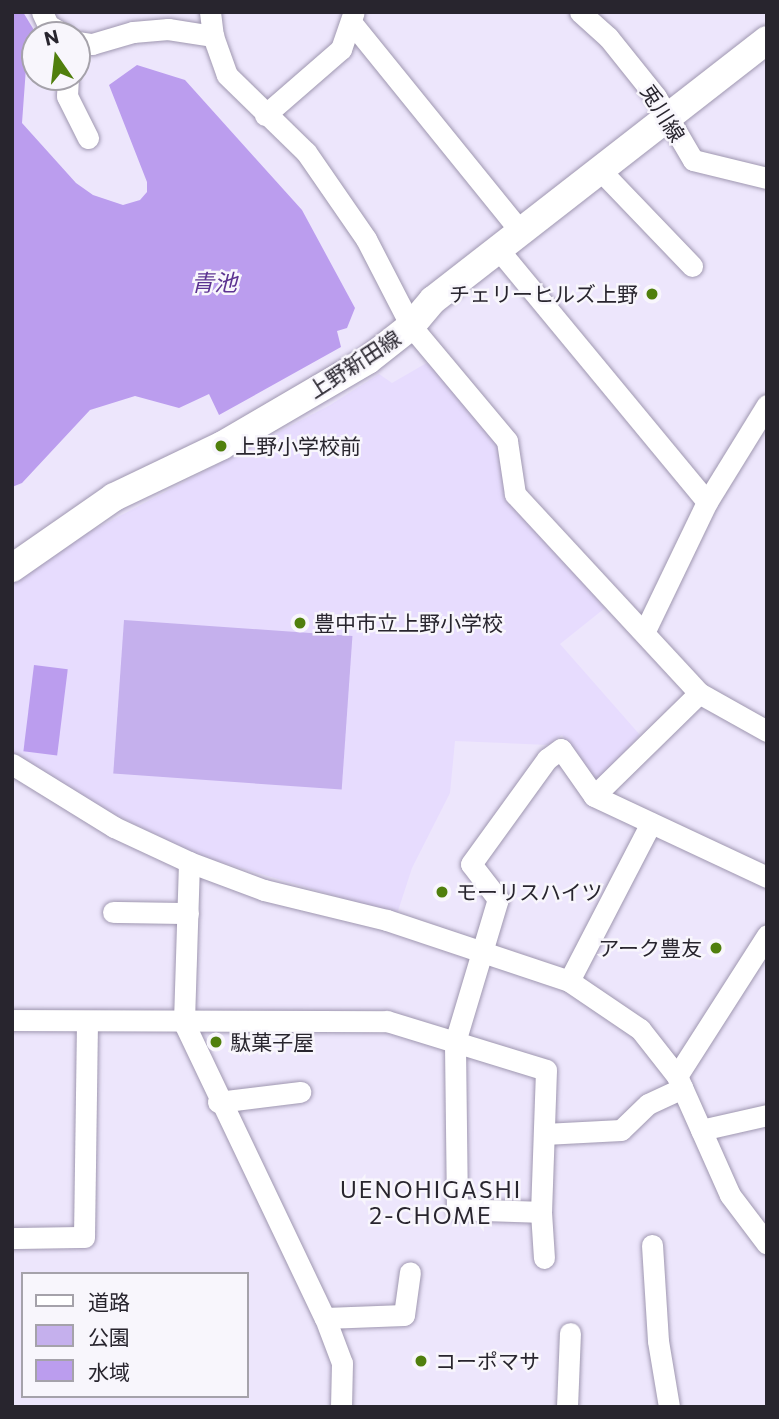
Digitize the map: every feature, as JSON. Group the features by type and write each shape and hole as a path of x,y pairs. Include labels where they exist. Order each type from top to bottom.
{"street":[{"path":"210,12 213,36 228,75 265,115 306,152 366,239 411,326 507,441 515,494 645,631 699,693 767,731"},
{"name":"兎川線","path":"580,12 608,37 668,118 693,160 767,178"},
{"path":"265,115 341,49 352,17"},
{"path":"352,17 521,232"},
{"path":"91,44 133,32 168,29 213,36"},
{"name":"上野新田線","path":"12,568 32,550 114,497 221,446 368,360 411,326 433,300 767,40"},
{"path":"67,91 67,96 88,138"},
{"path":"600,170 692,265"},
{"path":"498,249 707,502"},
{"path":"645,631 707,502 767,405"},
{"path":"594,796 699,693"},
{"path":"541,1212 457,1209 455,1042 498,899 471,864 547,759 561,749 594,796 767,877"},
{"path":"12,764 114,827 189,862 264,890 387,920 569,981 640,1029 680,1082 730,1195 767,1244"},
{"path":"569,981 651,823"},
{"path":"189,862 184,1023 218,1102 325,1318 342,1363 341,1407"},
{"path":"113,912 188,913"},
{"path":"544,1134 621,1130 648,1104 680,1082 767,935"},
{"path":"12,1020 184,1023 387,1021 546,1070 541,1212 544,1258"},
{"path":"12,1238 84,1237 87,1021"},
{"path":"218,1102 300,1092"},
{"path":"701,1130 767,1115"},
{"path":"652,1245 658,1341 669,1407"},
{"path":"325,1318 404,1315 410,1272"},
{"path":"566,1407 570,1333"}],"shaded area":[{"name":"豊中市立上野小学校","path":"430,361 498,440 505,497 605,608 560,644 640,735 598,782 590,783 562,735 548,745 455,741 450,793 412,868 397,914 200,856 66,791 22,763 12,752 12,583 59,548 330,405 379,374 392,383"}],"green space":[{"path":"124,620 352,636 342,790 113,774"}],"water":[{"name":"青池","path":"12,12 23,12 28,21 21,21 21,91 24,91 22,123 76,183 93,195 123,205 140,200 147,192 147,182 109,85 137,65 185,80 302,210 355,308 347,328 337,331 341,347 219,415 209,394 179,408 135,396 90,410 22,483 12,487"},
{"path":"34,665 68,669 57,755 23,751"}],"place":[{"name":"チェリーヒルズ上野","path":"652,294"},
{"name":"上野小学校前","path":"221,446"},
{"name":"豊中市立上野小学校","path":"300,623"},
{"name":"モーリスハイツ","path":"442,892"},
{"name":"アーク豊友","path":"716,948"},
{"name":"駄菓子屋","path":"216,1042"},
{"name":"コーポマサ","path":"421,1361"}],"district":[{"name":"UENOHIGASHI 2-CHOME","path":"431,1202"}]}
